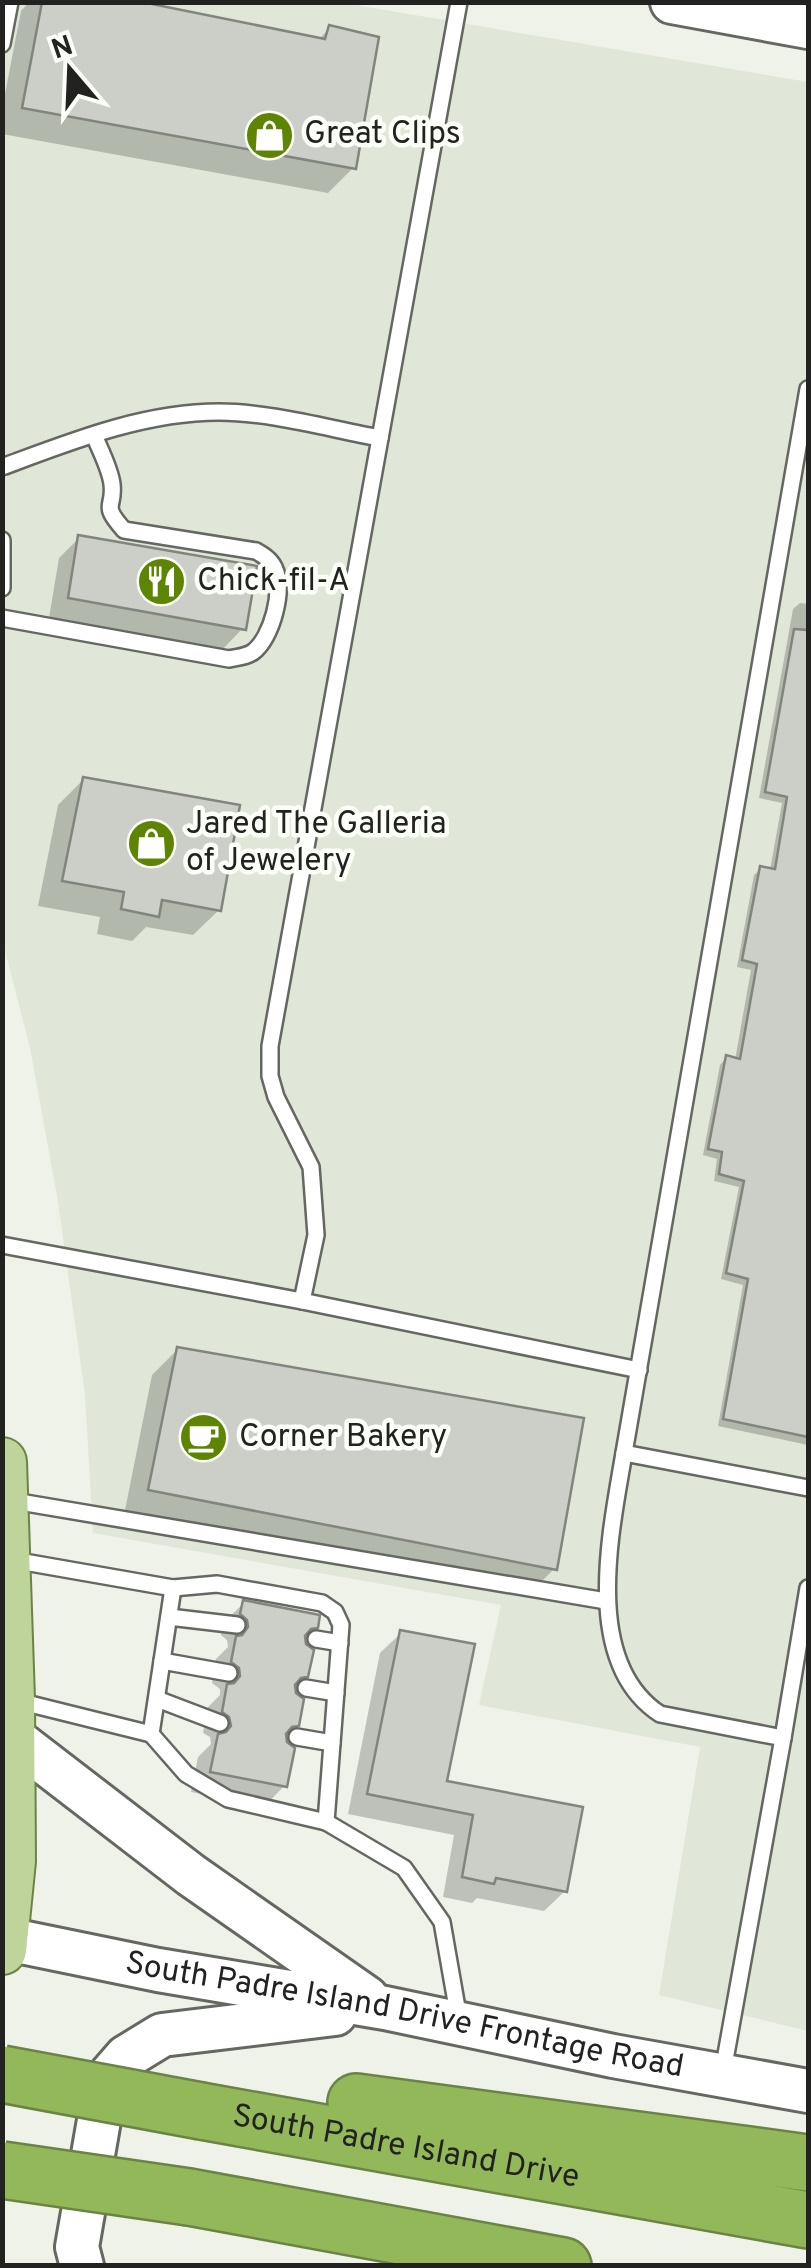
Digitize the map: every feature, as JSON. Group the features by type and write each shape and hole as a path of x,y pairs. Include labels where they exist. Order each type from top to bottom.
{"highway":[{"name":"South Padre Island Drive","path":"2,2074 808,2220"},
{"path":"201,2111 326,2098 808,2163"},
{"path":"2,2170 189,2197 563,2266"},
{"path":"281,2215 378,2266"}],"main road":[{"path":"672,2 808,27"},
{"path":"3,1942 11,1861 4,1481"},
{"path":"10,1717 191,1875 342,1983 385,2008"},
{"name":"South Padre Island Drive Frontage Road","path":"3,1942 385,2008 808,2091"},
{"path":"82,2266 77,2247 106,2080 126,2057 162,2034 385,2008"}],"lane":[{"path":"2,44 10,2"},
{"path":"302,1300 316,1235 312,1167 276,1098 270,1076 270,1046 459,2"},
{"path":"782,1738 660,1714 647,1706 622,1670 606,1601 606,1580 624,1453 808,389"},
{"path":"2,467 94,435 162,417 221,412 380,438"},
{"path":"2,618 229,658 254,651 264,640 278,579 268,558 256,551 124,530 112,517 108,504 112,486 94,435"},
{"path":"2,540 2,588"},
{"path":"2,1246 302,1300 639,1370"},
{"path":"624,1453 808,1488"},
{"path":"4,1481 606,1601"},
{"path":"7,1558 173,1588 217,1584 322,1603 335,1612 341,1625 326,1822"},
{"path":"151,1734 173,1588"},
{"path":"722,2075 808,1588"},
{"path":"169,1617 237,1625"},
{"path":"316,1638 340,1643"},
{"path":"162,1661 229,1673"},
{"path":"306,1688 336,1694"},
{"path":"157,1700 220,1723"},
{"path":"10,1717 151,1734 186,1774 228,1799 326,1822 404,1868 442,1922 460,2023"},
{"path":"297,1737 332,1743"}],"shaded area":[{"path":"2,3 344,3 808,82 808,2031 659,1995 700,1747 479,1705 501,1605 93,1533 85,1395 58,1202 30,1048 3,943"}],"building":[{"path":"42,2 142,2 325,39 329,25 379,37 356,169 22,108"},
{"name":"Chick-fil-A","path":"78,535 257,566 246,630 68,598"},
{"path":"794,629 808,630 808,1437 723,1419 748,1279 726,1273 744,1181 719,1174 722,1152 708,1149 726,1055 740,1059 757,964 742,960 760,866 775,869 787,797 765,792"},
{"name":"Jared The Galleria of Jewelery","path":"83,777 240,805 221,911 162,900 159,917 121,909 124,892 62,881"},
{"path":"177,1347 584,1418 557,1570 148,1490"},
{"path":"243,1600 320,1615 318,1628 305,1636 306,1644 314,1650 308,1677 295,1685 296,1693 304,1699 299,1726 286,1734 287,1742 295,1748 287,1787 210,1772 218,1734 231,1726 229,1717 222,1712 227,1684 240,1676 239,1668 231,1662 236,1636 248,1627 240,1614"},
{"path":"400,1630 475,1644 447,1781 583,1807 567,1892 496,1878 494,1884 462,1877 473,1815 367,1794"}],"place":[{"name":"Great Clips","path":"269,135"},
{"name":"Chick-fil-A","path":"162,582"},
{"name":"Jared The Galleria of Jewelery","path":"151,843"},
{"name":"Corner Bakery","path":"204,1438"}]}
